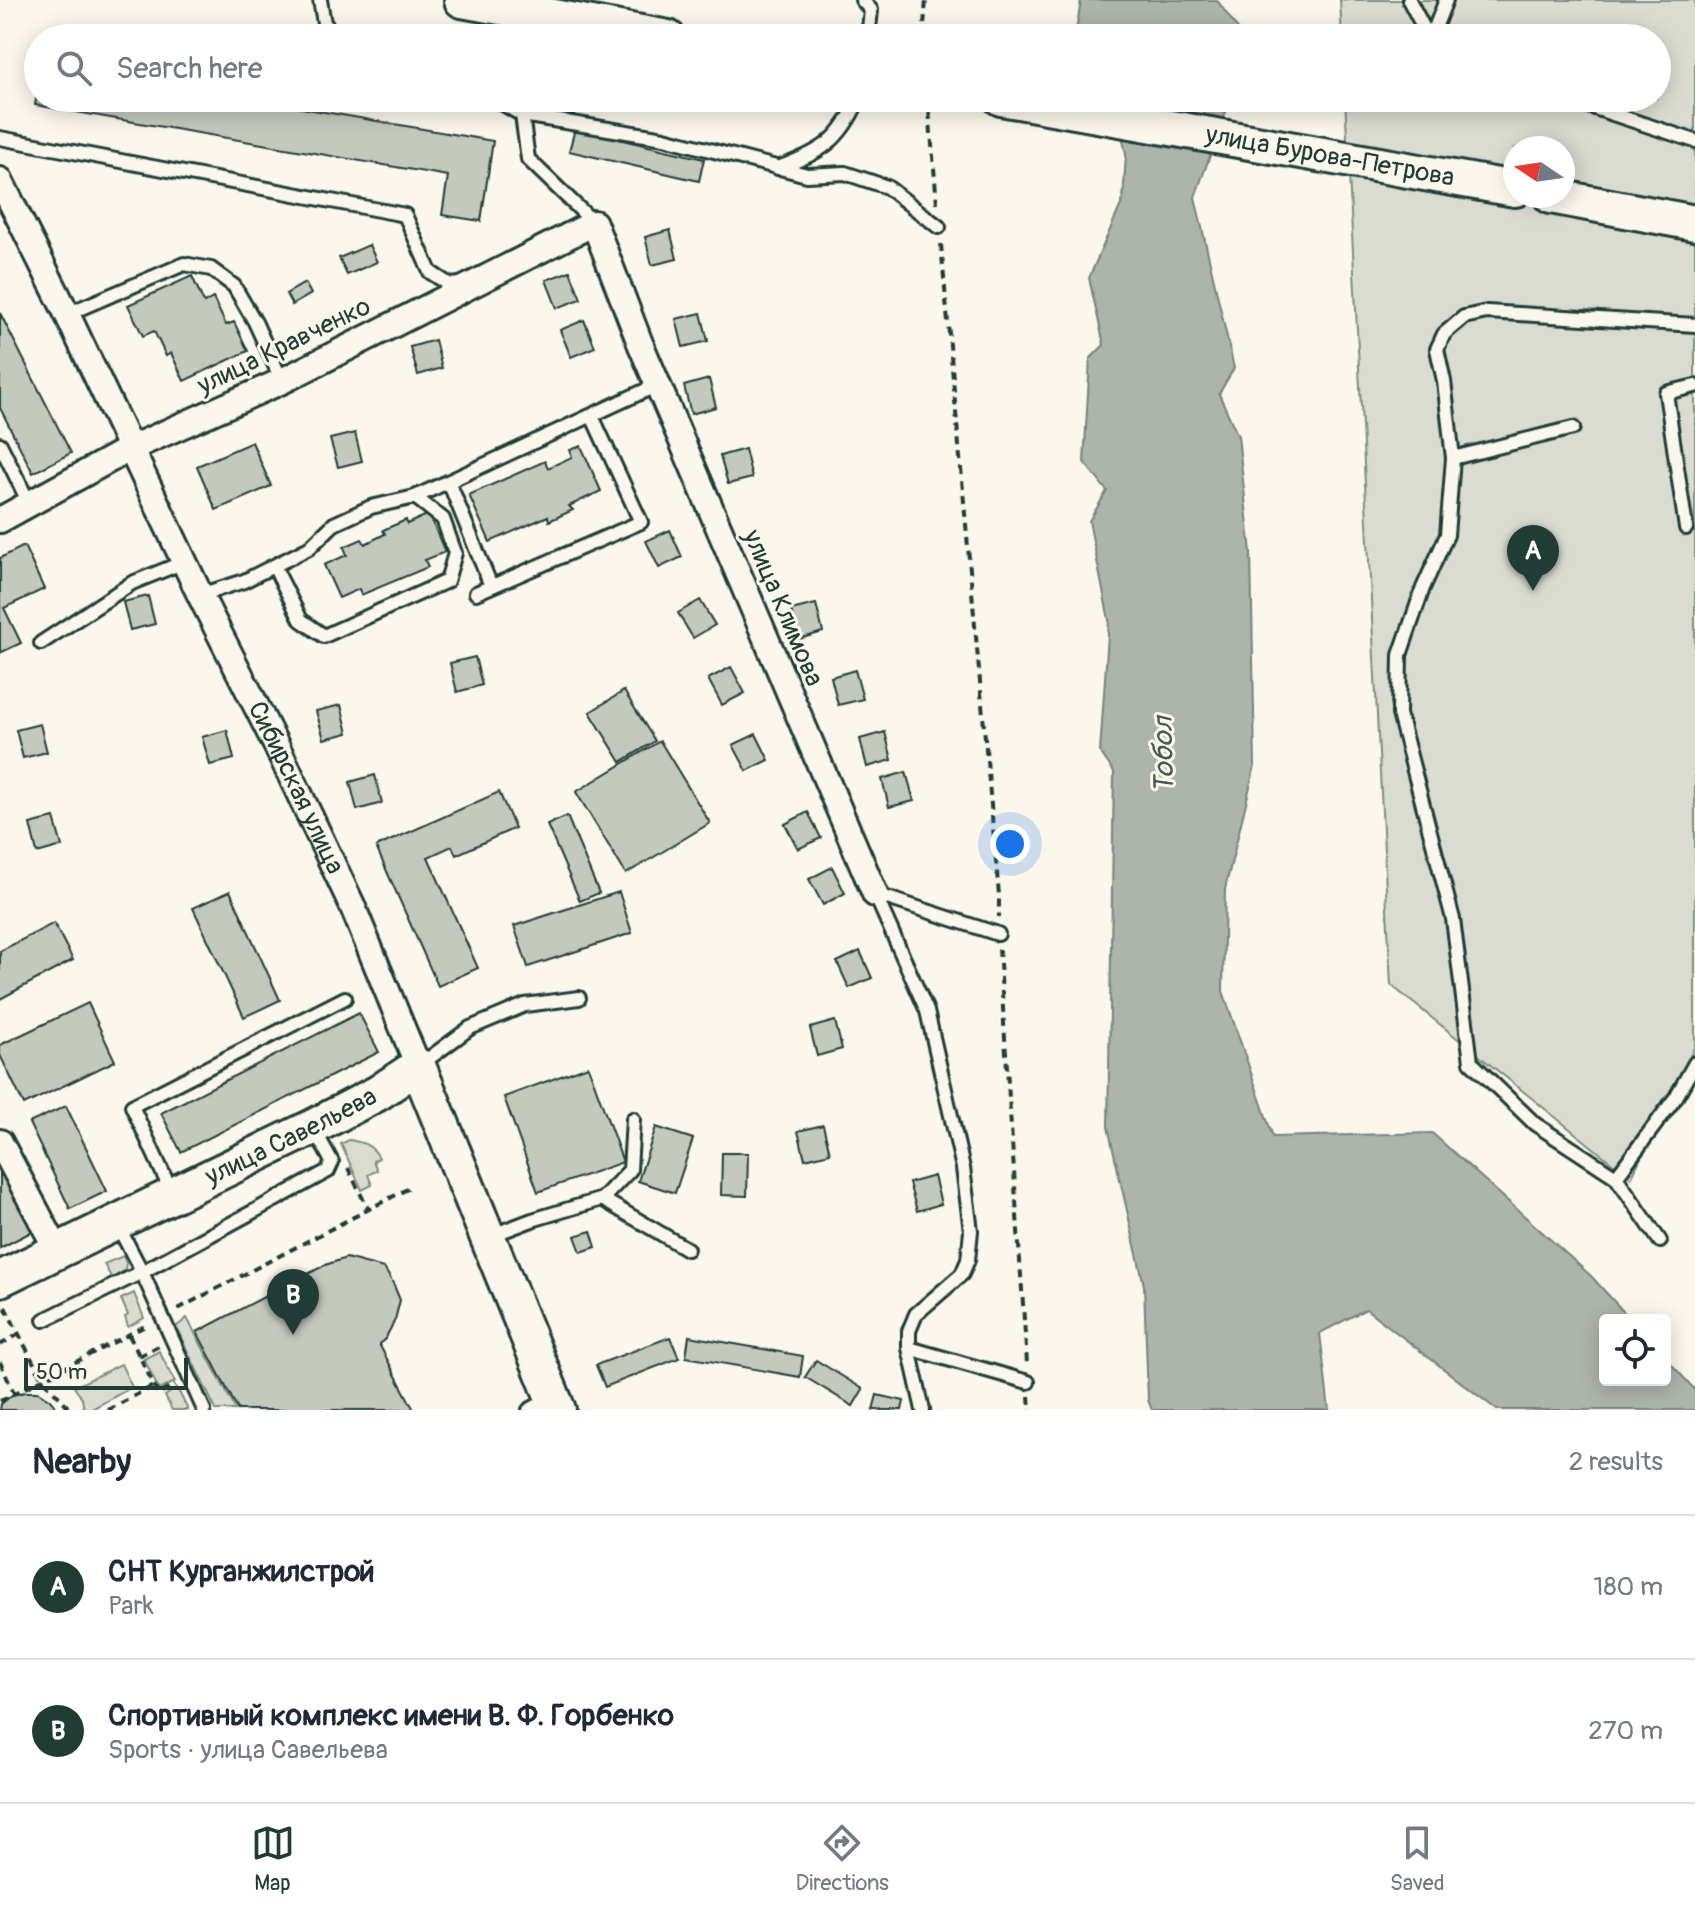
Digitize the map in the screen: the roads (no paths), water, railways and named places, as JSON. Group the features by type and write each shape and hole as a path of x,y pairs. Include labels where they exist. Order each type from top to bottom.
{"main road":[{"path":"462,0 592,24"},
{"name":"улица Бурова-Петрова","path":"1080,112 1503,187"},
{"path":"1575,200 1695,223"},
{"name":"улица Савельева","path":"3,1293 58,1252 313,1127 378,1093 418,1066"},
{"name":"Сибирская улица","path":"418,1066 487,1238 546,1406"}],"street":[{"name":"Сибирская улица","path":"0,180 352,905 418,1066"},
{"name":"улица Кравченко","path":"0,520 129,449 282,381 594,223"},
{"name":"улица Климова","path":"594,223 657,385 875,894"},
{"path":"0,1142 58,1252"}],"lane":[{"path":"320,0 325,24"},
{"path":"862,0 874,5"},
{"path":"1409,0 1422,24"},
{"path":"1436,24 1446,0"},
{"path":"517,112 664,138 807,175 845,173 887,187 939,227"},
{"path":"778,168 818,153 848,123 853,112"},
{"path":"1607,112 1695,141"},
{"path":"522,115 528,159 594,223"},
{"path":"0,138 405,215 430,272 450,285 481,280"},
{"path":"67,314 184,264 211,269 234,286 255,322 282,381"},
{"path":"1660,1241 1616,1177 1535,1124 1471,1062 1453,919 1399,714 1400,655 1423,588 1447,535 1453,458 1437,349 1444,334 1464,317 1487,312 1695,325"},
{"path":"200,595 244,581 309,548 334,524 371,507 415,497 657,385"},
{"path":"1686,528 1666,393 1695,386"},
{"path":"476,593 641,522 592,416"},
{"path":"1453,458 1573,428"},
{"path":"0,444 30,505"},
{"path":"449,482 491,586"},
{"path":"274,566 301,620 324,636 447,581 455,553 443,519 415,497"},
{"path":"41,643 132,583 184,562"},
{"path":"875,894 998,934"},
{"path":"875,894 927,1011 963,1168 971,1231 968,1260 962,1274 916,1314 909,1331 909,1348 923,1410"},
{"path":"174,1196 132,1106 345,998"},
{"name":"улица Савельева","path":"418,1066 470,1028 525,1005 579,998"},
{"path":"1616,1177 1676,1097 1695,1063"},
{"path":"487,1238 532,1220 602,1199 630,1170 633,1119"},
{"path":"44,1320 142,1272 328,1171 332,1162 313,1127"},
{"path":"602,1199 687,1249"},
{"path":"117,1223 204,1410"},
{"path":"909,1348 1028,1382"}],"water":[{"path":"1081,0 1217,0 1234,24 1077,24"},
{"name":"Тобол","path":"1117,112 1226,112 1195,197 1234,368 1219,394 1238,436 1251,552 1255,766 1225,889 1223,991 1273,1137 1432,1133 1591,1276 1626,1314 1599,1314 1599,1386 1671,1386 1671,1364 1695,1390 1695,1410 1497,1410 1366,1309 1320,1333 1329,1410 1152,1410 1148,1400 1144,1285 1108,1127 1114,772 1100,752 1109,620 1089,521 1107,491 1084,462 1090,359 1104,345 1089,278 1123,200 1126,154"}],"place":[{"name":"СНТ Курганжилстрой","path":"1533,591"},
{"name":"Спортивный комплекс имени В. Ф. Горбенко","path":"293,1335"}]}
